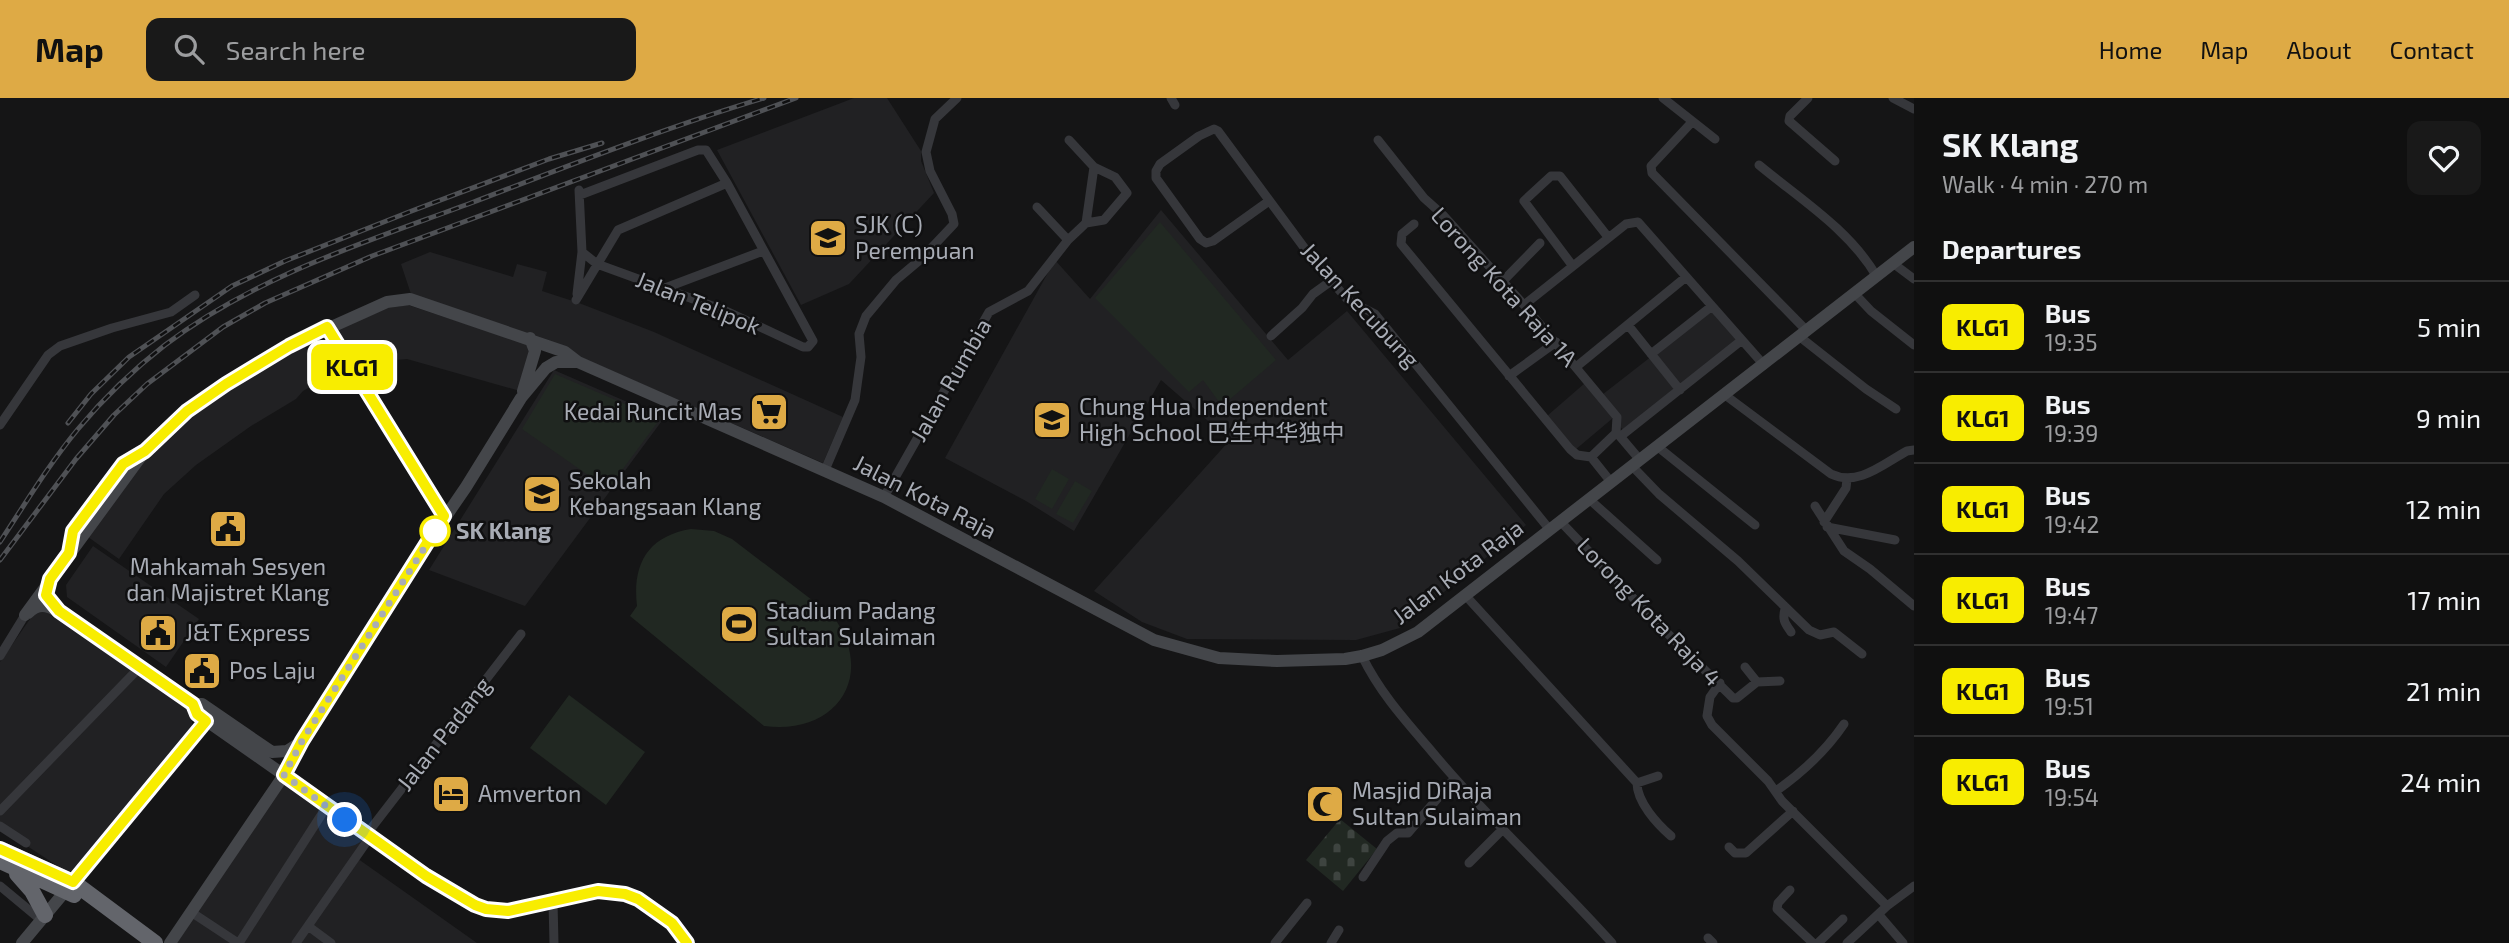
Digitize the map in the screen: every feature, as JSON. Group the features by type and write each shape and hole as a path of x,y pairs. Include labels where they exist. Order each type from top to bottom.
{"highway":[{"path":"0,849 70,886 155,943"},
{"path":"5,864 70,886 138,943"},
{"path":"5,864 28,885 43,918"}],"main road":[{"name":"Jalan Kota Raja","path":"25,615 145,451 171,426 226,384 289,346 387,302 410,299 565,352 578,362 825,470 884,498 1154,640 1219,658 1277,661 1362,656 1382,650 1418,632 1914,247"},
{"path":"521,398 535,351 530,338"},
{"path":"170,943 284,775 302,741 521,398 546,368 556,362 578,362"},
{"path":"50,579 46,595 59,611"},
{"path":"25,615 38,605 59,611 193,704 197,714 284,775"},
{"path":"193,704 202,704 272,752 287,751 302,741"},
{"path":"22,943 206,721"}],"street":[{"path":"825,470 855,400 861,357 859,334 866,316 896,280 921,259 954,224 952,214 930,171 926,152 935,120 957,98"},
{"path":"1663,98 1715,139"},
{"path":"1808,98 1790,116 1789,121 1835,161"},
{"path":"1900,100 1914,109"},
{"path":"1692,122 1651,166 1652,173 1803,334 1866,389 1896,409"},
{"name":"Jalan Kecubung","path":"1269,201 1213,241 1206,243 1200,239 1156,178 1156,171 1160,164 1199,136 1214,129 1218,131 1317,265 1349,301 1375,314 1550,530"},
{"name":"Jalan Rumbia","path":"884,498 989,312 1028,291 1068,240 1086,223 1104,220 1127,193 1115,177 1094,167 1069,140"},
{"name":"Lorong Kota Raja 1A","path":"1378,140 1424,198 1443,215 1524,305 1617,417 1619,435 1659,494 1738,561 1810,630 1820,635 1834,632 1862,654"},
{"path":"665,288 763,251 727,183 709,152 701,149 579,192 582,251 576,300 618,230 727,183"},
{"path":"1759,165 1848,238 1866,257 1877,277"},
{"path":"1086,223 1094,167"},
{"path":"1572,265 1524,201 1551,176 1560,176 1608,237"},
{"path":"1037,207 1068,240"},
{"path":"1524,305 1608,237 1626,224 1638,222 1763,365"},
{"path":"1414,224 1402,234 1401,244 1570,449 1577,455 1591,457 1611,482"},
{"path":"1502,282 1540,243"},
{"name":"Jalan Telipok","path":"582,251 597,264 726,311 808,347 813,341 763,251"},
{"path":"1894,264 1914,279"},
{"path":"1576,367 1686,277"},
{"path":"1271,335 1331,281"},
{"path":"1855,294 1871,311 1914,345"},
{"path":"0,425 48,355 60,346 123,324 171,312 195,295"},
{"path":"1651,354 1712,306"},
{"path":"1628,325 1680,390"},
{"path":"327,327 444,516"},
{"path":"1591,457 1594,452 1680,390 1742,340"},
{"path":"1509,376 1556,342"},
{"path":"1725,395 1830,474 1847,479 1867,474 1907,451 1914,450"},
{"path":"1658,447 1755,525"},
{"path":"1826,524 1846,488 1847,479"},
{"path":"1589,499 1657,560"},
{"path":"1815,506 1844,551 1914,606"},
{"name":"Lorong Kota Raja 4","path":"1560,521 1733,698 1737,698 1757,682 1745,667"},
{"path":"1826,524 1895,540"},
{"path":"1465,595 1637,783 1639,797 1660,827 1671,836"},
{"path":"1786,609 1783,617 1791,632"},
{"path":"0,656 25,615"},
{"name":"Jalan Padang","path":"296,943 368,836 522,634"},
{"path":"1362,656 1382,694 1454,779 1560,885 1612,943"},
{"path":"0,811 140,667"},
{"path":"1757,682 1780,681"},
{"path":"1720,683 1710,697 1707,716 1712,725 1887,906"},
{"path":"1776,791 1817,759 1830,746 1844,724"},
{"path":"284,775 426,876 486,909 508,911 598,891 634,897 672,923 687,943"},
{"path":"1637,783 1658,776"},
{"path":"1363,877 1387,841 1397,833 1408,833 1454,779"},
{"path":"191,912 238,943 327,806"},
{"path":"1729,847 1735,853 1746,853 1793,811"},
{"path":"0,826 26,843"},
{"path":"1469,863 1503,829"},
{"path":"0,886 43,918"},
{"path":"1847,943 1887,906 1914,886"},
{"path":"1790,890 1778,903 1777,909 1816,943 1843,919"},
{"path":"554,902 554,943"},
{"path":"1275,943 1307,903"},
{"path":"1879,915 1903,943"},
{"path":"308,926 331,943"},
{"path":"1331,943 1339,930"}],"shaded area":[{"name":"SJK (C) Perempuan","path":"854,98 887,98 921,151 921,161 934,193 849,284 801,305 717,150"},
{"path":"1161,210 1288,360 1347,311 1526,525 1400,628 1356,640 1187,639 1142,622 1094,591 1230,440 1161,380 1074,531 1026,501 945,458 1055,260 1090,299"},
{"path":"430,252 513,277 517,264 547,272 542,291 654,332 843,417 823,463 580,357 568,348 411,294 401,264"},
{"path":"408,305 527,344 531,352 520,391 407,359 396,360 362,374 336,330 388,308"},
{"path":"1711,310 1737,340 1623,430 1613,418 1575,450 1547,416 1585,383 1598,398"},
{"path":"304,345 324,379 196,465 164,494 119,559 88,537 149,455 191,415"},
{"name":"Sekolah Kebangsaan Klang","path":"554,370 664,418 525,606 429,570"},
{"path":"93,546 199,619 166,667 67,597 66,585"},
{"path":"37,609 42,609 188,709 192,716 192,731 75,871 65,871 0,828 0,662"},
{"path":"284,784 365,838 354,856 477,943 176,943"}],"green space":[{"path":"1160,222 1276,360 1222,406 1203,380 1189,392 1095,298"},
{"path":"555,374 660,419 608,489 522,429"},
{"path":"1052,469 1069,479 1052,509 1035,499"},
{"path":"1075,481 1092,491 1073,523 1056,514"},
{"name":"Stadium Padang Sultan Sulaiman","path":"691,529 714,531 732,539 833,616 846,638 851,660 849,680 842,697 829,711 811,721 789,727 764,726 630,616 637,606 637,577 646,554 664,538"},
{"path":"569,695 645,752 606,805 530,748"},
{"path":"1340,819 1377,849 1343,891 1306,860"}],"railway":[{"path":"0,542 57,456 108,396 165,345 236,299 352,247 653,135 764,98"},
{"path":"0,560 76,459 114,415 147,384 223,327 265,303 372,256 796,98"},
{"path":"68,423 91,394 129,357 232,286 285,261 409,212 549,159 602,143"}],"bus line":[{"name":"KLG1","path":"0,849 73,882 206,721 197,714 193,704 59,611 48,598 46,595 50,579 69,553 73,531 123,464 145,451 187,411 270,357 327,327 444,516 302,741 284,775 426,876 475,905 508,911 598,891 625,894 638,899 672,923 687,943"}],"place":[{"name":"SJK (C) Perempuan","path":"828,238"},
{"name":"Kedai Runcit Mas","path":"769,412"},
{"name":"Chung Hua Independent High School 巴生中华独中","path":"1052,420"},
{"name":"Sekolah Kebangsaan Klang","path":"542,494"},
{"name":"Mahkamah Sesyen dan Majistret Klang","path":"228,529"},
{"name":"SK Klang","path":"435,531"},
{"name":"Stadium Padang Sultan Sulaiman","path":"739,624"},
{"name":"J&T Express","path":"158,633"},
{"name":"Pos Laju","path":"202,671"},
{"name":"Amverton","path":"451,794"},
{"name":"Masjid DiRaja Sultan Sulaiman","path":"1325,804"}],"route":[{"path":"345,820 284,775 302,741 435,531"}]}
